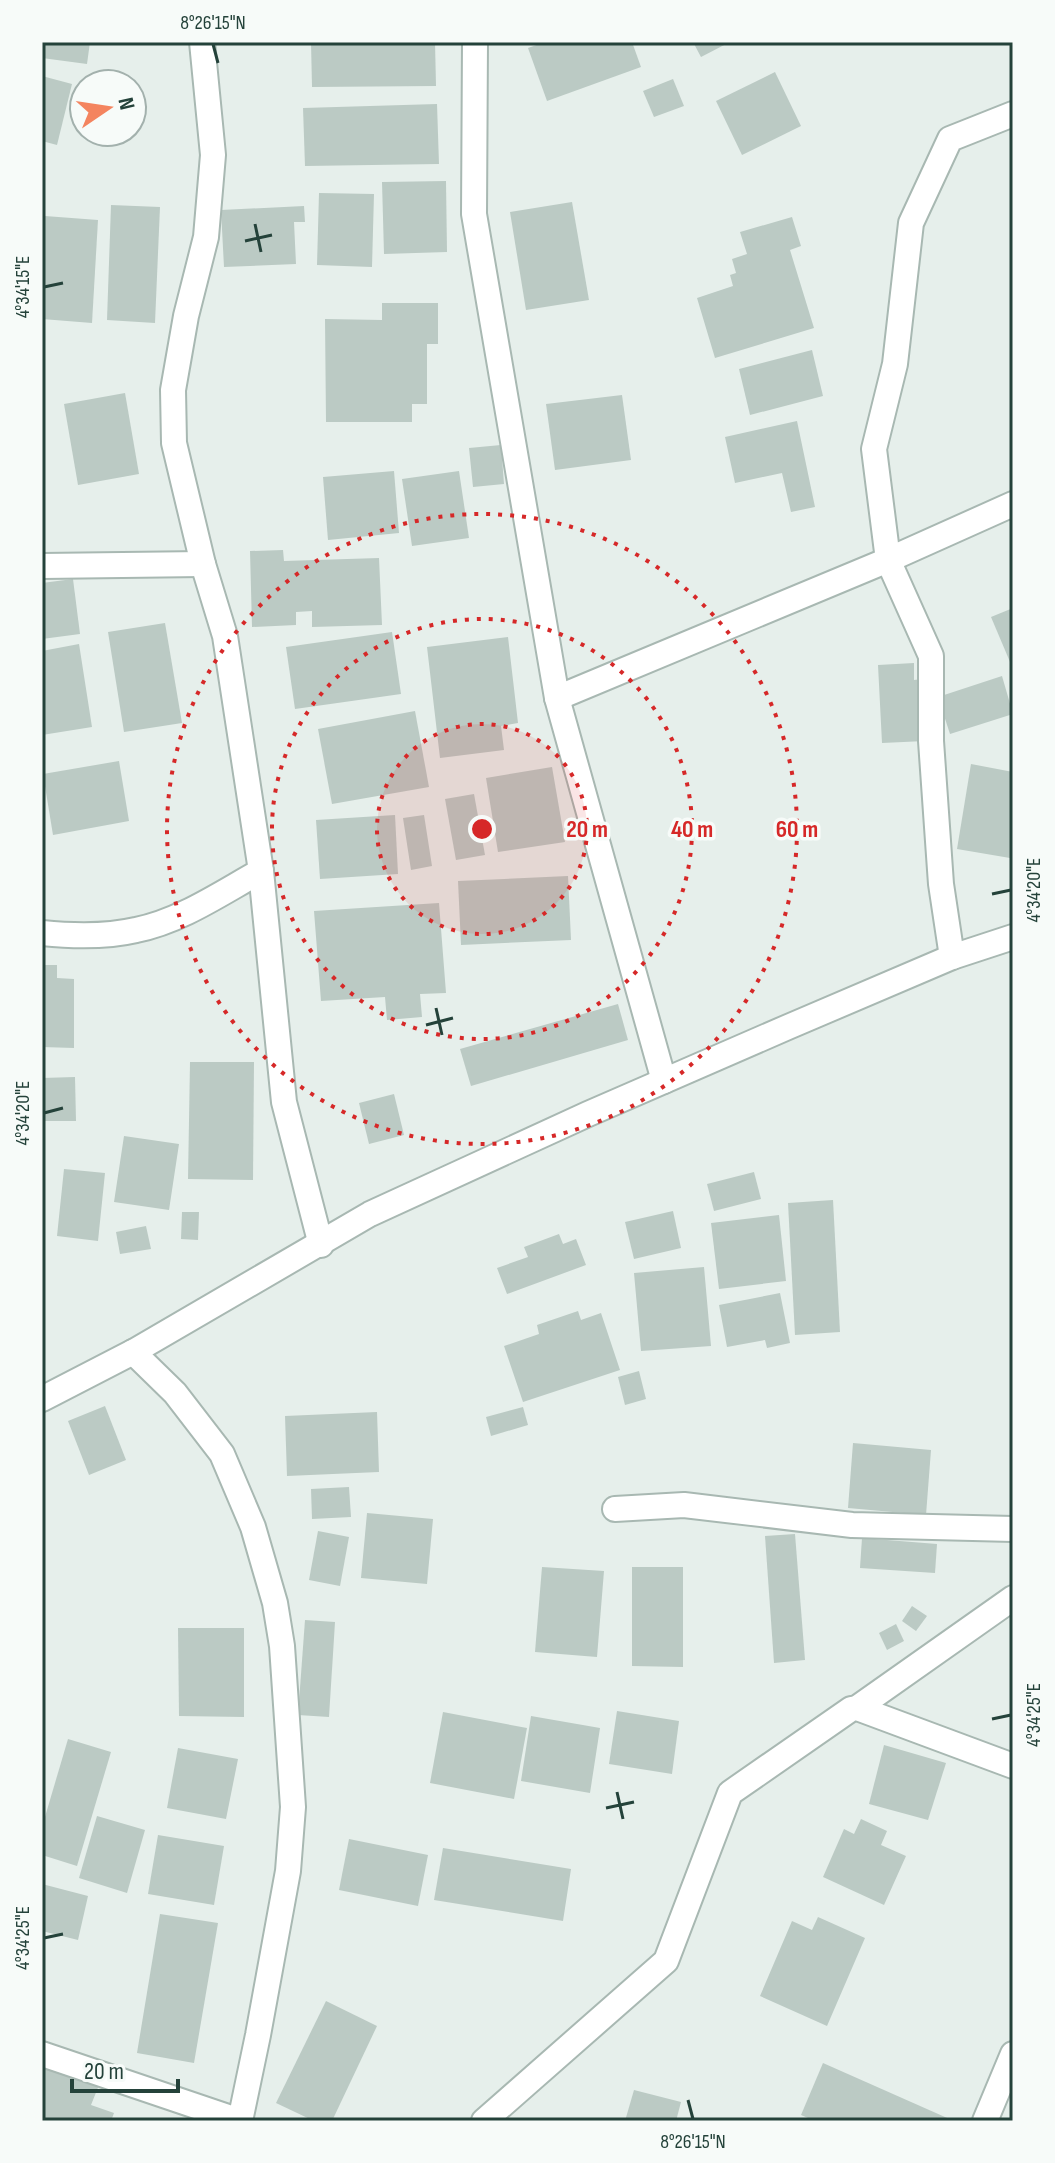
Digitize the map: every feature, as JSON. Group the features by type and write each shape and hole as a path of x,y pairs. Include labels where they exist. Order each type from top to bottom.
{"street":[{"path":"202,42 213,155 206,237 186,316 173,390 174,443 203,564 225,636 261,871 284,1102 321,1245"},
{"path":"475,42 474,214 557,698 664,1081"},
{"path":"952,957 941,884 931,741 931,656 888,560 874,449 895,364 911,223 950,139 1013,114"},
{"path":"557,698 888,560 1013,504"},
{"path":"42,566 203,564"},
{"path":"42,933 71,936 136,930 192,910 261,871"},
{"path":"42,1399 133,1352 370,1214 664,1081 952,957 1013,937"},
{"path":"42,2054 240,2121 288,1871 293,1807 282,1646 275,1603 253,1527 222,1454 175,1393 133,1352"},
{"path":"615,1509 684,1505 852,1525 1013,1529"},
{"path":"484,2121 666,1961 730,1793 1013,1598"},
{"path":"857,1708 1013,1766"},
{"path":"985,2121 1013,2054"}],"building":[{"path":"42,42 90,42 87,64 42,58"},
{"path":"311,42 435,42 436,86 312,87"},
{"path":"545,42 632,42 641,67 547,101 528,48"},
{"path":"693,42 730,42 701,57"},
{"path":"775,72 801,126 742,155 716,101"},
{"path":"42,76 68,83 68,100 57,145 42,141"},
{"path":"673,79 684,106 654,117 643,91"},
{"path":"437,104 439,164 305,166 303,108"},
{"path":"446,181 447,252 384,254 382,182"},
{"path":"319,193 374,194 372,267 317,265"},
{"path":"572,202 589,300 526,310 510,212"},
{"path":"111,205 160,207 155,323 107,320"},
{"path":"304,206 305,222 294,222 296,264 224,267 221,210"},
{"path":"45,216 98,220 92,323 42,319"},
{"path":"792,217 801,246 790,250 814,328 715,358 697,298 733,286 730,275 736,273 732,259 747,254 740,232"},
{"path":"382,303 438,303 438,344 427,344 427,404 412,404 412,422 326,422 325,319 382,320"},
{"path":"812,350 823,396 750,415 739,369"},
{"path":"125,393 139,474 78,485 64,404"},
{"path":"622,395 631,460 555,470 546,404"},
{"path":"797,421 815,507 791,512 782,473 735,483 725,437"},
{"path":"501,445 504,484 473,487 469,448"},
{"path":"394,471 399,533 328,540 323,477"},
{"path":"459,471 469,538 412,546 402,479"},
{"path":"283,550 284,561 379,558 382,625 312,627 312,611 296,612 296,625 252,627 250,551"},
{"path":"73,579 80,634 42,639 42,583"},
{"path":"1013,608 1013,669 991,617"},
{"path":"165,623 182,723 124,732 108,632"},
{"path":"392,632 401,694 295,709 286,647"},
{"path":"508,637 518,723 501,726 504,750 440,758 427,647"},
{"path":"79,644 92,727 42,735 42,651"},
{"path":"914,663 914,680 922,679 925,741 882,743 878,665"},
{"path":"1002,676 1013,714 950,734 938,697"},
{"path":"415,711 429,787 332,804 318,729"},
{"path":"119,761 129,821 53,835 43,774"},
{"path":"971,764 1013,772 1010,858 957,849"},
{"path":"552,767 565,842 498,852 486,778"},
{"path":"474,794 485,855 456,860 445,799"},
{"path":"395,815 398,874 320,879 316,820"},
{"path":"424,815 432,866 411,870 403,818"},
{"path":"568,876 571,940 461,945 458,881"},
{"path":"439,903 446,993 420,994 422,1017 387,1020 385,997 321,1001 314,911"},
{"path":"42,965 57,965 57,978 74,979 74,1048 42,1047"},
{"path":"618,1004 628,1040 471,1086 460,1049"},
{"path":"190,1062 254,1062 253,1180 188,1179"},
{"path":"75,1077 76,1121 42,1121 42,1078"},
{"path":"394,1094 404,1135 369,1144 359,1103"},
{"path":"124,1136 179,1144 169,1210 114,1202"},
{"path":"64,1169 105,1173 98,1241 57,1236"},
{"path":"754,1172 761,1199 714,1211 707,1184"},
{"path":"833,1200 840,1332 795,1335 788,1203"},
{"path":"673,1211 681,1248 634,1259 625,1222"},
{"path":"182,1212 199,1212 198,1240 181,1239"},
{"path":"779,1215 786,1281 719,1289 711,1223"},
{"path":"146,1226 151,1249 120,1254 116,1232"},
{"path":"559,1234 563,1244 576,1239 586,1265 507,1294 497,1268 528,1257 524,1247"},
{"path":"704,1267 711,1346 641,1351 634,1273"},
{"path":"780,1293 790,1343 767,1348 765,1340 727,1347 719,1305"},
{"path":"578,1311 581,1320 601,1313 620,1370 523,1402 504,1346 539,1334 537,1325"},
{"path":"639,1371 646,1399 625,1405 618,1377"},
{"path":"105,1406 126,1460 89,1475 68,1421"},
{"path":"523,1407 528,1425 491,1436 486,1417"},
{"path":"377,1412 379,1472 287,1476 285,1416"},
{"path":"853,1443 931,1450 926,1515 848,1508"},
{"path":"349,1487 351,1517 312,1519 311,1489"},
{"path":"367,1513 433,1519 427,1584 361,1578"},
{"path":"318,1531 349,1537 340,1586 309,1580"},
{"path":"795,1534 805,1660 774,1663 765,1536"},
{"path":"862,1538 937,1544 935,1573 860,1568"},
{"path":"542,1567 604,1571 597,1657 535,1652"},
{"path":"632,1567 683,1567 683,1667 632,1666"},
{"path":"912,1606 927,1616 916,1631 902,1621"},
{"path":"305,1620 335,1622 329,1717 298,1715"},
{"path":"896,1624 904,1641 887,1650 879,1633"},
{"path":"178,1628 244,1628 244,1717 179,1716"},
{"path":"617,1711 679,1721 672,1774 609,1764"},
{"path":"443,1712 527,1728 514,1799 430,1783"},
{"path":"531,1716 600,1728 590,1793 521,1781"},
{"path":"68,1739 111,1752 77,1866 42,1855 42,1827"},
{"path":"884,1745 946,1763 928,1820 869,1804"},
{"path":"178,1748 238,1759 226,1819 167,1808"},
{"path":"97,1816 145,1830 127,1893 79,1878"},
{"path":"861,1819 887,1831 881,1845 906,1856 884,1905 823,1877 844,1829 854,1834"},
{"path":"158,1835 224,1846 214,1905 148,1894"},
{"path":"349,1839 428,1855 418,1906 339,1890"},
{"path":"443,1848 571,1869 563,1921 434,1900"},
{"path":"42,1884 88,1896 78,1940 42,1931"},
{"path":"160,1914 218,1923 194,2063 137,2053"},
{"path":"818,1917 865,1938 827,2026 760,1996 792,1921 812,1930"},
{"path":"326,2001 377,2026 332,2121 314,2121 276,2103"},
{"path":"42,2063 99,2085 91,2105 114,2113 111,2121 42,2121 45,2086 42,2085"},
{"path":"823,2063 954,2121 815,2121 801,2115"},
{"path":"634,2090 681,2102 676,2121 625,2121"}]}
